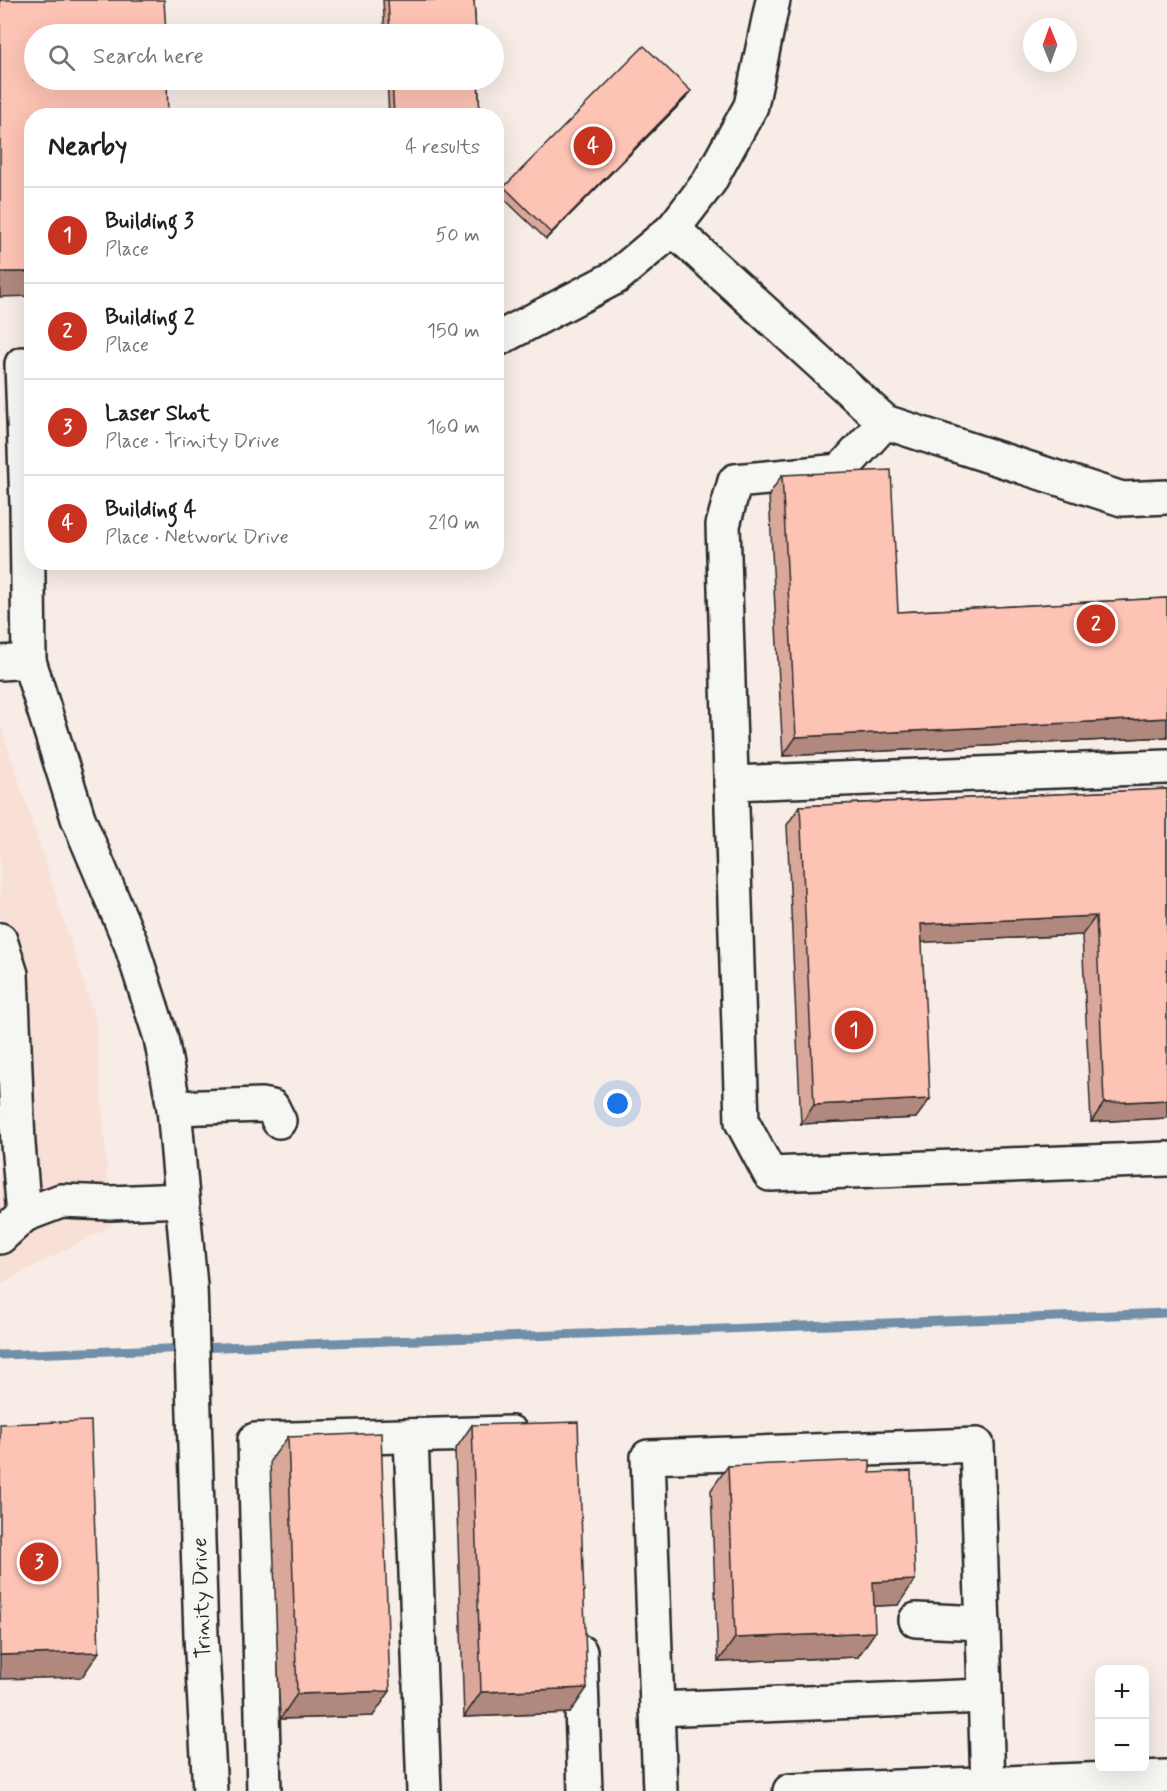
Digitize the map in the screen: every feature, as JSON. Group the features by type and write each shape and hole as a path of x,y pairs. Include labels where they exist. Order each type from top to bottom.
{"street":[{"path":"504,336 616,277 673,229 709,182 751,106 773,0"},
{"path":"673,229 885,422 1122,500 1167,497"},
{"name":"Trinity Drive","path":"18,365 15,662 131,944 161,1038 174,1108 190,1286 201,1636 210,1791"},
{"path":"885,422 840,471 735,481 723,525 742,1122 770,1174 1167,1158"},
{"path":"731,783 1167,767"},
{"path":"0,940 11,974 18,1144 24,1215"},
{"path":"174,1108 261,1105 272,1107 279,1121"},
{"path":"0,1237 24,1215 62,1202 182,1200"},
{"path":"264,1791 255,1440 538,1432"},
{"path":"411,1436 424,1791"},
{"path":"660,1791 648,1457 977,1445 988,1784"},
{"path":"916,1620 983,1623"},
{"path":"579,1628 585,1791"},
{"path":"657,1709 985,1696"},
{"path":"790,1791 988,1784 1040,1787 1108,1785 1167,1777"}],"shaded area":[{"path":"0,723 96,1020 111,1226 0,1284"}],"building":[{"path":"0,0 164,0 165,24 24,24 24,90 167,90 168,108 24,108 24,272 0,272"},
{"path":"388,0 474,0 475,24 389,24"},
{"path":"644,46 691,91 551,233 504,187"},
{"path":"393,90 479,90 480,108 394,108"},
{"path":"891,470 898,612 1167,598 1167,718 796,737 782,475"},
{"path":"1167,789 1167,1100 1104,1103 1096,916 921,924 930,1099 814,1105 800,806"},
{"path":"91,1421 99,1652 0,1655 0,1424"},
{"path":"578,1422 587,1688 481,1692 472,1425"},
{"path":"381,1433 390,1691 297,1694 288,1437"},
{"path":"870,1460 870,1473 911,1471 915,1580 873,1582 875,1632 735,1638 728,1466"}],"waterway":[{"path":"0,1355 1167,1313"}],"place":[{"name":"Building 4","path":"593,146"},
{"name":"Building 2","path":"1096,624"},
{"name":"Building 3","path":"854,1030"},
{"name":"Laser Shot","path":"39,1562"}]}
